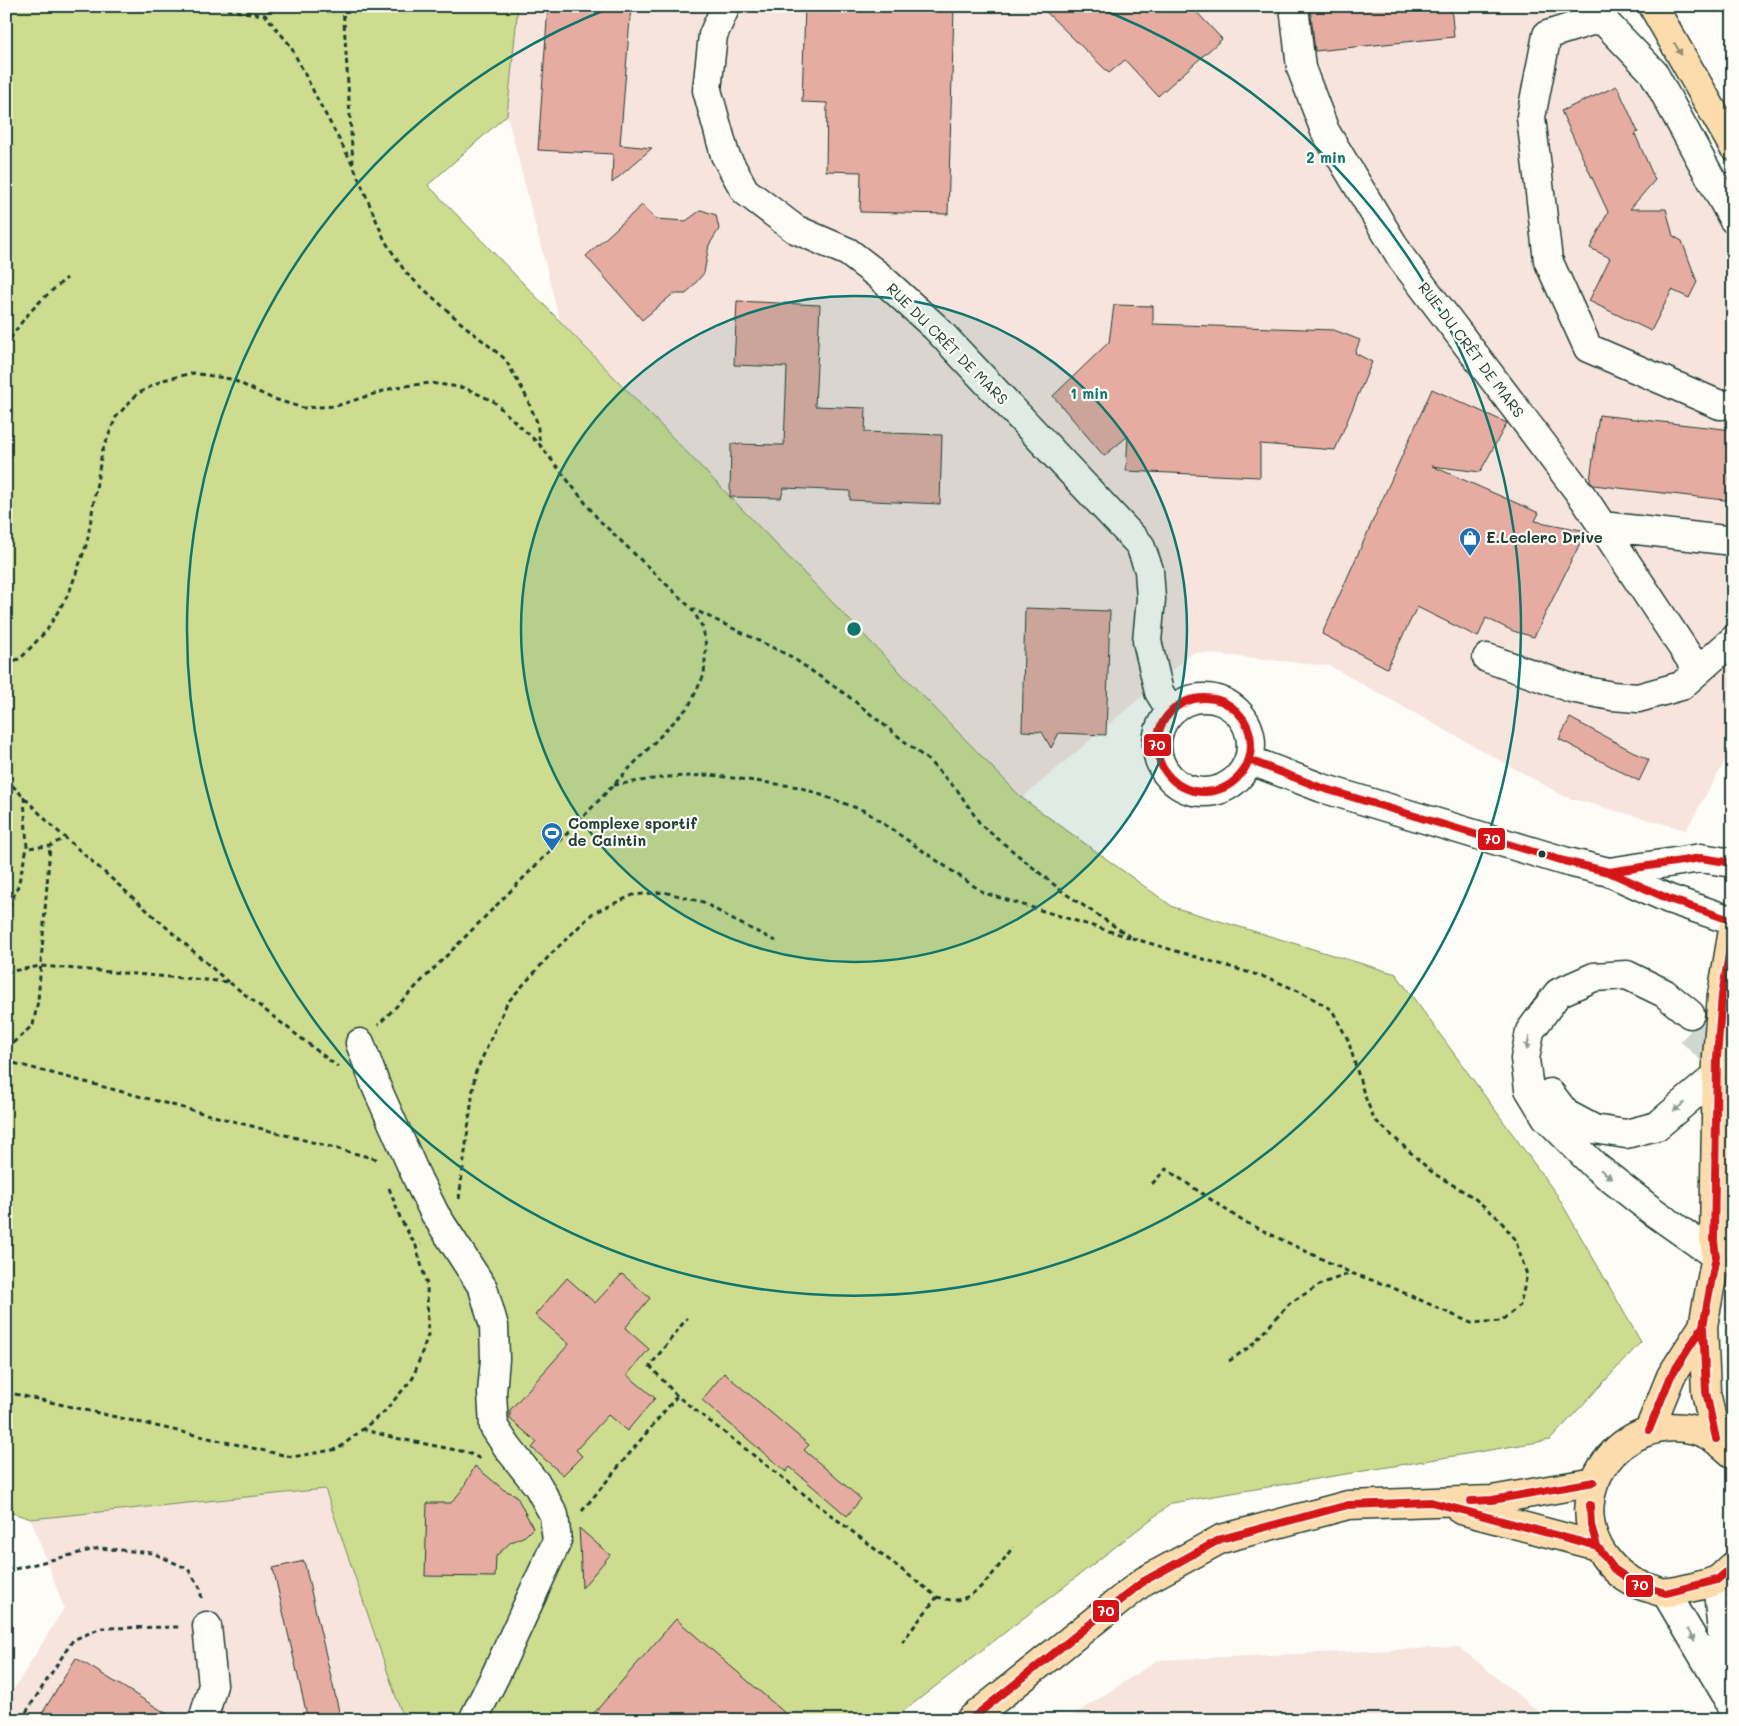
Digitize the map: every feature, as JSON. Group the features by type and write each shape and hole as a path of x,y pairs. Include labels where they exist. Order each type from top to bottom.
{"main road":[{"path":"1654,6 1733,146"},
{"path":"1724,1446 1706,1392 1703,1326 1715,1249 1717,1066 1722,995 1730,964 1733,930"},
{"path":"1649,1430 1671,1376 1703,1326"},
{"path":"1724,1446 1695,1430 1672,1427 1649,1430 1626,1441 1607,1459 1594,1482 1589,1503 1591,1525 1597,1546 1614,1569 1638,1585 1666,1593 1725,1573"},
{"path":"970,1720 1144,1581 1221,1539 1348,1505 1492,1500 1594,1482"},
{"path":"1430,1502 1597,1546"}],"street":[{"name":"RUE DU CRÊT DE MARS","path":"726,6 713,35 707,90 725,155 745,190 795,230 848,252 878,275 935,327 1140,545 1149,570 1151,598 1147,641 1159,692 1171,711"},
{"name":"RUE DU CRÊT DE MARS","path":"1294,6 1301,68 1325,131 1402,259 1585,500 1698,671"},
{"path":"1733,218 1653,72 1601,18 1547,35 1531,117 1548,260 1588,348 1720,405 1733,404"},
{"path":"1602,526 1733,541"},
{"path":"1487,658 1571,688 1612,696 1638,698 1681,686 1733,640"},
{"path":"1204,698 1222,701 1236,711 1247,725 1251,743 1249,760 1240,775 1227,786 1211,792 1194,792 1178,785 1166,774 1158,758 1157,741 1161,725 1171,711 1186,701 1204,698"},
{"path":"1249,760 1322,788 1564,861 1609,872 1669,899 1733,921"},
{"path":"1609,872 1701,858 1733,863"},
{"path":"1717,1066 1657,1126 1626,1134 1594,1129 1566,1114 1552,1097 1544,1077 1543,1058 1548,1031 1565,1008 1582,997 1602,989 1625,991 1655,1003 1690,1023 1664,993 1627,975 1594,977 1558,993 1530,1031 1525,1059 1529,1089 1546,1117 1595,1166 1651,1210 1715,1249 1733,1221"},
{"path":"360,1043 398,1140 435,1214 483,1288 494,1326 495,1358 492,1393 494,1427 538,1486 554,1516 557,1540 473,1720"},
{"path":"1725,1573 1731,1706"},
{"path":"1666,1593 1731,1706"},
{"path":"203,1720 213,1685 207,1626"}],"path":[{"path":"219,6 229,10 266,14 290,45 353,165 385,240 406,273 460,322 505,359 524,392 533,414 540,445"},
{"path":"343,6 353,165"},
{"path":"6,347 15,330 47,294 67,278"},
{"path":"6,664 22,658 41,637 69,594 87,542 102,452 116,418 137,394 163,380 193,374 231,378 271,398 303,408 336,406 396,387 431,383 465,388 494,401 540,445 598,519 692,609 703,628 706,647 704,675 690,706 360,1043 338,1068 229,982 66,837 6,779"},
{"path":"692,609 790,656 848,696 929,761 958,791 981,825 1063,892 1132,938"},
{"path":"614,785 666,777 711,775 799,786 865,811 984,893 1271,979 1307,995 1332,1010 1348,1040 1364,1094 1374,1119 1434,1173 1473,1197 1498,1218 1515,1239 1527,1275 1520,1305 1501,1320 1471,1323 1389,1286 1351,1273 1241,1220 1166,1169 1150,1186"},
{"path":"6,915 18,886 27,848 24,797"},
{"path":"27,848 50,846 66,837"},
{"path":"6,1049 33,1025 38,1000 50,846"},
{"path":"416,1246 425,1243 446,1230 458,1211 474,1074 508,1003 551,954 593,913 633,895 664,892 703,902 776,941"},
{"path":"6,972 41,966 229,982"},
{"path":"6,1061 376,1159 380,1168"},
{"path":"6,1392 292,1457 338,1449 384,1412 413,1378 428,1335 427,1285 416,1246 400,1220 388,1185"},
{"path":"1229,1361 1250,1346 1290,1303 1323,1282 1351,1273"},
{"path":"687,1318 650,1366 677,1396 937,1596 956,1600 972,1594 988,1580 1013,1548"},
{"path":"557,1540 677,1396"},
{"path":"362,1429 395,1438 466,1452 484,1460"},
{"path":"6,1569 15,1569 99,1548 153,1553 188,1569 200,1588 207,1626 101,1628 73,1640 21,1720"},
{"path":"902,1642 937,1596"}],"shaded area":[{"path":"518,6 1594,6 1733,237 1733,747 1686,830 1566,797 1330,666 1194,652 1022,798 560,321 507,115"},
{"path":"325,1489 404,1720 6,1720 6,1702 64,1608 31,1519"},
{"path":"1459,1647 1549,1720 1066,1720 1158,1660"}],"green space":[{"name":"Complexe sportif de Caintin","path":"6,6 518,6 507,115 428,185 1022,798 1173,907 1396,974 1557,1195 1641,1342 1550,1440 1172,1503 892,1720 404,1720 325,1489 31,1519 6,1511"}],"building":[{"path":"548,6 631,6 620,145 652,148 612,183 613,154 538,150"},
{"path":"805,6 954,8 948,214 860,212 861,172 826,171 827,103 802,102"},
{"path":"1040,6 1191,6 1222,39 1158,96 1125,60 1109,73"},
{"path":"1310,6 1451,6 1454,37 1315,51"},
{"path":"1617,86 1638,132 1635,134 1655,180 1630,209 1666,209 1673,236 1682,241 1697,282 1689,298 1672,290 1651,331 1589,301 1610,258 1590,248 1608,212 1561,111"},
{"path":"642,205 655,219 686,221 701,210 716,215 719,229 709,245 704,273 686,294 673,294 642,320 586,256"},
{"path":"737,301 820,305 815,406 866,408 865,432 942,435 940,504 850,500 850,491 784,488 781,498 730,497 731,444 784,445 787,367 734,365"},
{"path":"1114,305 1153,306 1153,324 1334,330 1360,340 1355,353 1372,362 1335,450 1260,444 1260,477 1126,471 1128,436 1104,456 1053,396 1109,342"},
{"path":"1432,389 1507,423 1480,472 1432,466 1539,513 1535,521 1586,531 1534,637 1513,631 1486,618 1478,637 1417,607 1387,668 1322,634"},
{"path":"1599,415 1733,430 1733,501 1593,485 1590,480"},
{"path":"1025,608 1110,611 1106,735 1059,733 1051,748 1042,732 1022,731"},
{"path":"1570,718 1649,760 1639,781 1559,739"},
{"path":"622,1274 650,1298 625,1328 649,1349 627,1375 655,1398 627,1431 608,1415 576,1450 582,1456 563,1475 532,1448 537,1442 510,1419 510,1410 569,1344 535,1315 567,1278 595,1303"},
{"path":"724,1373 809,1445 804,1450 861,1499 847,1516 790,1467 786,1472 702,1400"},
{"path":"475,1466 504,1490 516,1495 533,1528 525,1536 511,1542 496,1556 495,1577 425,1576 427,1503 451,1503 462,1490"},
{"path":"579,1528 610,1555 582,1588 580,1544"},
{"path":"304,1561 341,1720 308,1720 273,1568"},
{"path":"676,1619 793,1720 588,1720"},
{"path":"76,1658 177,1720 38,1720"}],"tunnel":[{"path":"1690,1031 1733,1072"}],"transit line":[{"name":"70","path":"1204,698 1222,702 1237,712 1247,727 1251,745 1247,763 1237,778 1222,788 1204,792 1186,788 1171,778 1161,763 1157,745 1161,727 1171,712 1186,702 1204,698"},
{"name":"70","path":"1249,760 1322,788 1564,861 1609,872 1669,899 1733,921"},
{"name":"70","path":"1604,871 1609,872 1701,858 1733,863"},
{"name":"70","path":"1649,1430 1671,1376 1703,1326 1716,1256 1714,1241 1717,1057 1722,995 1733,931"},
{"name":"70","path":"1705,1315 1703,1326 1706,1392 1716,1439"},
{"name":"70","path":"1471,1501 1492,1500 1594,1482"},
{"name":"70","path":"970,1720 1144,1581 1221,1539 1348,1505 1431,1502 1597,1546"},
{"name":"70","path":"1590,1505 1591,1525 1597,1546 1614,1569 1638,1585 1666,1593 1717,1580 1733,1566"}],"place":[{"name":"E.Leclerc Drive","path":"1470,557"},
{"name":"Complexe sportif de Caintin","path":"552,852"}]}
